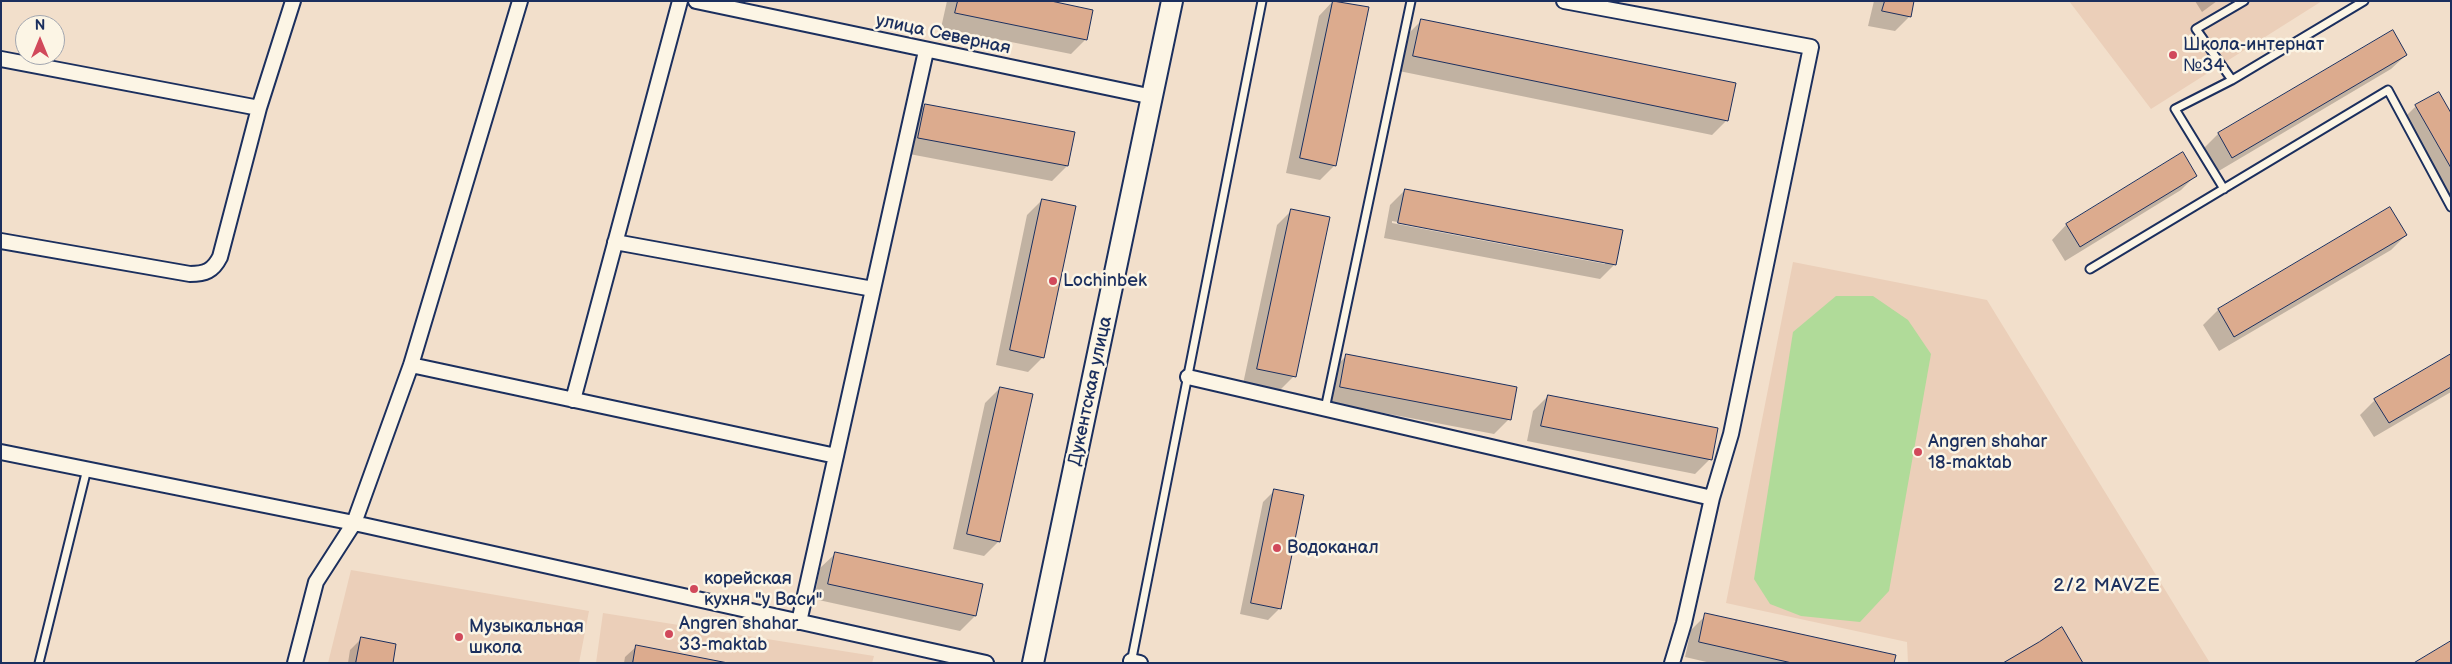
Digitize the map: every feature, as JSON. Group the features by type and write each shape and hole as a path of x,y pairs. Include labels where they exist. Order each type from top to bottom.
{"main road":[{"name":"Дукентская улица","path":"1033,663 1172,1"}],"street":[{"path":"1,241 190,274 210,271 220,257 259,108 293,1"},
{"path":"295,663 316,582 354,523 411,365 520,1"},
{"path":"573,400 680,1"},
{"name":"улица Северная","path":"696,1 926,51 1153,97"},
{"path":"1564,1 1811,47 1731,434 1712,498 1684,623 1672,663"},
{"path":"799,622 926,51"},
{"path":"1,59 259,108"},
{"path":"615,242 873,289"},
{"path":"411,365 836,456"},
{"path":"1188,377 1712,498"},
{"path":"1,452 354,523 986,663"}],"lane":[{"path":"1134,662 1262,1"},
{"path":"1325,408 1411,1"},
{"path":"2232,80 2196,29 2244,1"},
{"path":"2224,189 2175,108 2232,80 2364,1"},
{"path":"2090,270 2388,90 2451,207"},
{"path":"39,663 87,469"}],"shaded area":[{"name":"Школа-интернат №34","path":"2069,1 2322,1 2151,109"},
{"name":"Angren shahar 18-maktab","path":"1793,262 1987,300 2210,663 1908,663 1907,642 1726,603"},
{"name":"Музыкальная школа","path":"351,570 589,611 579,663 328,663"},
{"name":"Angren shahar 33-maktab","path":"603,613 874,656 872,663 596,663"}],"green space":[{"path":"1836,296 1873,296 1908,320 1931,354 1889,591 1860,622 1801,616 1770,604 1754,579 1793,332"}],"building":[{"path":"958,1 1051,1 1093,10 1087,40 955,13"},
{"path":"1333,1 1369,7 1336,166 1300,158"},
{"path":"1885,1 1914,1 1911,17 1882,11"},
{"path":"1421,19 1736,83 1728,121 1413,56"},
{"path":"2393,30 2407,55 2232,158 2218,133"},
{"path":"2439,92 2451,113 2451,168 2415,105"},
{"path":"925,104 1075,132 1068,166 918,138"},
{"path":"2183,152 2197,176 2080,247 2066,224"},
{"path":"1405,189 1623,230 1616,265 1398,223"},
{"path":"1042,199 1076,206 1044,358 1010,350"},
{"path":"2390,207 2407,235 2234,337 2218,309"},
{"path":"1291,209 1330,217 1296,377 1257,369"},
{"path":"1346,354 1517,387 1511,420 1340,387"},
{"path":"2451,354 2451,387 2389,423 2374,399"},
{"path":"1000,387 1033,394 1000,542 967,534"},
{"path":"1548,395 1718,428 1712,460 1541,426"},
{"path":"1274,489 1304,495 1281,609 1251,603"},
{"path":"835,552 983,584 976,616 828,584"},
{"path":"1705,613 1896,655 1894,663 1792,663 1699,642"},
{"path":"2062,627 2083,663 2003,663 2039,642"},
{"path":"361,637 396,644 393,663 356,663"},
{"path":"2451,641 2451,663 2414,663"},
{"path":"636,645 728,663 633,663"}],"place":[{"name":"Школа-интернат №34","path":"2173,55"},
{"name":"Lochinbek","path":"1053,281"},
{"name":"Angren shahar 18-maktab","path":"1918,452"},
{"name":"Водоканал","path":"1277,548"},
{"name":"корейская кухня \"у Васи\"","path":"694,589"},
{"name":"Angren shahar 33-maktab","path":"669,634"},
{"name":"Музыкальная школа","path":"459,637"}],"district":[{"name":"2/2 MAVZE","path":"2107,586"}]}
